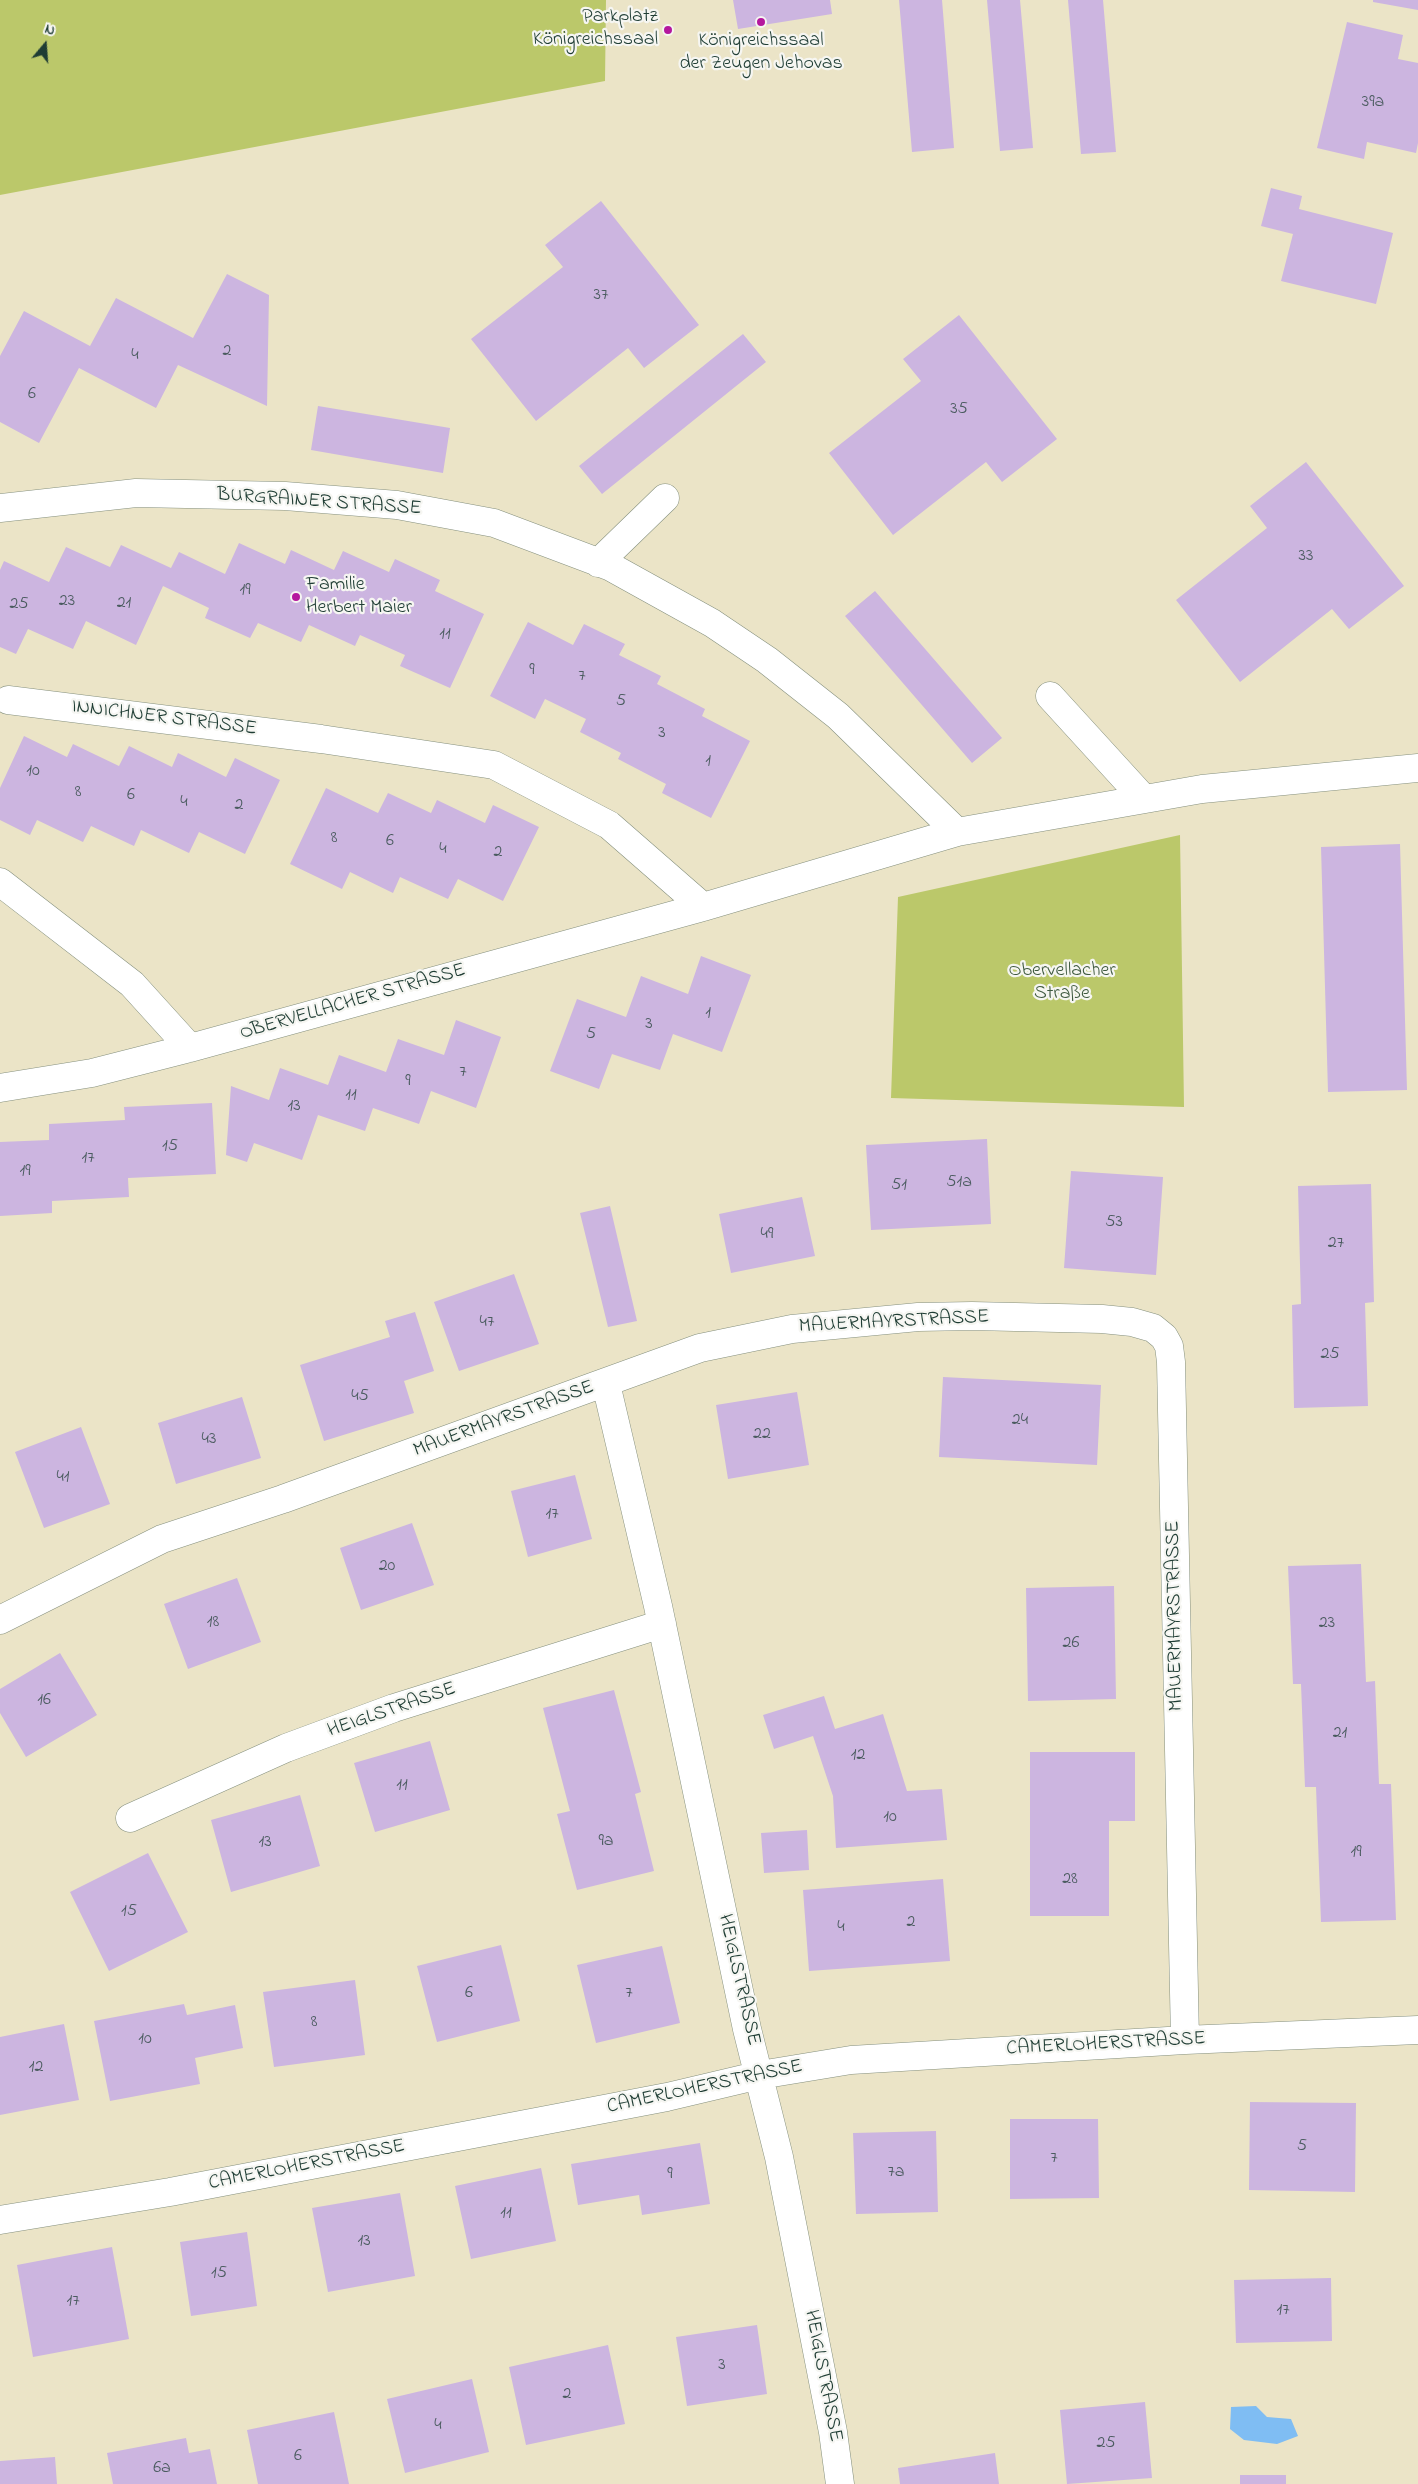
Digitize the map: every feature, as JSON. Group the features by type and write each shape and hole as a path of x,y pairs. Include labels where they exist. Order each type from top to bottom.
{"street":[{"name":"BURGRAINER STRASSE","path":"0,508 136,493 285,496 398,505 494,523 611,567 712,623 767,660 838,716 957,832"},
{"path":"598,563 665,498"},
{"path":"1050,696 1144,799"},
{"name":"INNICHNER STRASSE","path":"8,700 321,739 494,765 609,825 704,907"},
{"name":"OBERVELLACHER STRASSE","path":"0,1088 92,1073 190,1048 704,907 957,832 1202,789 1418,768"},
{"path":"0,882 132,984 190,1048"},
{"name":"MAUERMAYRSTRASSE","path":"0,1620 162,1540 606,1384 700,1348 792,1329 860,1321 972,1316 1102,1319 1132,1322 1153,1328 1164,1337 1169,1346 1171,1362 1184,2040"},
{"name":"HEIGLSTRASSE","path":"606,1384 662,1624 745,2019 779,2157 828,2403 840,2484"},
{"name":"HEIGLSTRASSE","path":"130,1818 286,1748 394,1708 662,1624"},
{"name":"CAMERLOHERSTRASSE","path":"0,2220 170,2192 666,2097 760,2075 851,2060 1184,2040 1418,2030"}],"green space":[{"path":"0,0 606,0 605,81 0,195"},
{"name":"Obervellacher Straße","path":"1180,835 1184,1107 891,1098 898,897"}],"water":[{"path":"1256,2406 1267,2417 1291,2419 1298,2436 1277,2444 1244,2440 1230,2429 1231,2407"}],"building":[{"name":"Königreichssaal der Zeugen Jehovas","path":"733,0 830,0 832,14 738,29"},
{"path":"899,0 942,0 954,148 912,152"},
{"path":"987,0 1020,0 1033,148 1000,151"},
{"path":"1068,0 1103,0 1116,152 1081,154"},
{"path":"1373,0 1418,0 1418,10 1373,2"},
{"path":"1347,22 1403,35 1398,59 1418,63 1418,143 1416,153 1367,142 1364,159 1317,148"},
{"path":"1271,188 1302,196 1299,209 1393,233 1376,304 1281,281 1293,234 1261,226"},
{"path":"601,201 699,325 644,368 628,348 536,421 471,339 563,267 545,245"},
{"path":"227,274 269,295 267,406 178,365 156,408 79,368 39,443 0,422 0,356 24,311 90,346 116,298 193,338"},
{"path":"959,315 1057,439 1002,482 986,462 893,535 829,453 921,381 903,359"},
{"path":"743,334 766,362 602,494 579,466"},
{"path":"318,406 450,428 443,473 311,450"},
{"path":"1306,462 1404,586 1349,629 1332,609 1240,682 1176,600 1267,528 1250,506"},
{"path":"239,543 285,564 291,550 334,570 343,551 389,572 395,559 440,580 435,591 484,614 450,688 400,666 405,655 360,635 355,646 309,625 301,642 258,623 250,638 205,618 209,608 163,586 136,645 86,621 73,649 28,629 16,654 0,647 0,570 4,561 49,582 66,547 110,567 121,545 171,568 179,552 225,574"},
{"path":"875,591 1002,738 972,763 845,616"},
{"path":"528,622 573,645 584,624 625,644 619,655 661,676 657,684 705,709 702,716 750,741 711,818 662,793 666,784 618,759 621,753 580,732 586,719 545,699 535,719 490,696"},
{"path":"24,736 67,757 73,744 119,766 129,746 172,767 178,753 226,777 235,758 280,780 245,854 199,832 189,853 141,830 134,846 91,826 83,842 37,820 30,835 0,820 0,788"},
{"path":"326,788 378,813 388,793 431,813 437,800 485,823 493,805 539,827 503,901 458,879 448,899 400,877 393,893 350,872 342,889 290,864"},
{"path":"1400,844 1407,1090 1328,1092 1321,847"},
{"path":"701,956 751,975 722,1052 673,1034 660,1070 612,1054 599,1089 550,1071 577,999 626,1017 641,976 688,994"},
{"path":"456,1020 501,1037 476,1108 431,1091 419,1124 373,1108 365,1131 318,1115 302,1160 254,1143 247,1162 226,1155 231,1086 269,1100 280,1068 328,1085 339,1055 386,1072 398,1039 444,1055"},
{"path":"212,1103 216,1174 128,1178 129,1197 52,1201 52,1213 0,1216 0,1142 49,1140 49,1124 125,1120 124,1107"},
{"path":"987,1139 991,1224 871,1230 866,1145"},
{"path":"1071,1171 1163,1177 1156,1275 1064,1268"},
{"path":"1371,1184 1374,1302 1365,1303 1368,1406 1294,1408 1292,1305 1301,1304 1298,1186"},
{"path":"802,1197 815,1256 731,1273 719,1214"},
{"path":"610,1206 637,1321 608,1327 580,1213"},
{"path":"514,1274 539,1344 459,1371 434,1302"},
{"path":"415,1312 434,1371 404,1381 414,1413 324,1441 300,1365 390,1337 385,1321"},
{"path":"943,1377 1101,1385 1097,1465 939,1457"},
{"path":"797,1392 809,1465 728,1479 716,1405"},
{"path":"242,1397 261,1458 176,1484 158,1423"},
{"path":"81,1427 110,1504 44,1528 15,1452"},
{"path":"575,1475 592,1539 528,1557 511,1491"},
{"path":"412,1523 434,1585 361,1610 340,1548"},
{"path":"1361,1564 1366,1682 1375,1681 1379,1784 1391,1784 1396,1920 1321,1922 1316,1787 1305,1787 1301,1684 1293,1684 1288,1566"},
{"path":"237,1578 261,1642 188,1669 164,1604"},
{"path":"1114,1586 1116,1699 1028,1701 1026,1588"},
{"path":"60,1653 97,1715 26,1757 0,1713 0,1689"},
{"path":"614,1690 641,1792 635,1794 654,1871 577,1890 557,1814 570,1811 543,1708"},
{"path":"824,1696 835,1729 883,1714 907,1791 942,1789 947,1840 836,1848 833,1796 813,1736 774,1749 763,1715"},
{"path":"430,1741 450,1810 375,1832 354,1763"},
{"path":"1030,1752 1135,1752 1135,1821 1109,1821 1109,1916 1030,1916"},
{"path":"300,1795 320,1866 231,1892 211,1820"},
{"path":"807,1830 809,1870 764,1873 761,1833"},
{"path":"148,1853 188,1932 109,1971 70,1892"},
{"path":"943,1879 950,1961 809,1971 803,1890"},
{"path":"501,1945 520,2021 437,2042 417,1966"},
{"path":"662,1946 680,2023 596,2043 577,1965"},
{"path":"355,1980 365,2055 274,2067 263,1992"},
{"path":"184,2004 187,2015 235,2005 243,2048 195,2058 200,2084 110,2101 94,2021"},
{"path":"64,2024 79,2100 0,2115 0,2037"},
{"path":"1250,2102 1356,2103 1355,2192 1249,2190"},
{"path":"1010,2119 1098,2119 1099,2198 1010,2199"},
{"path":"936,2131 938,2212 856,2214 853,2133"},
{"path":"700,2143 710,2204 642,2215 639,2195 578,2205 571,2164"},
{"path":"541,2168 556,2241 471,2259 455,2186"},
{"path":"400,2193 415,2276 328,2292 312,2208"},
{"path":"247,2232 257,2306 191,2316 180,2242"},
{"path":"112,2247 129,2339 33,2357 17,2265"},
{"path":"1331,2278 1332,2341 1236,2343 1234,2280"},
{"path":"757,2325 767,2394 687,2406 676,2337"},
{"path":"608,2345 625,2424 526,2445 509,2367"},
{"path":"472,2379 489,2452 405,2473 387,2399"},
{"path":"1145,2402 1152,2478 1067,2484 1060,2410"},
{"path":"334,2412 349,2484 258,2484 247,2430"},
{"path":"186,2438 189,2453 210,2449 217,2484 113,2484 107,2453"},
{"path":"995,2453 999,2484 900,2484 898,2468"},
{"path":"55,2457 57,2484 0,2484 0,2461"},
{"path":"1240,2475 1286,2475 1286,2484 1240,2484"}],"place":[{"name":"Königreichssaal der Zeugen Jehovas","path":"761,22"},
{"name":"Parkplatz Königreichssaal","path":"668,30"},
{"name":"Familie Herbert Maier","path":"296,597"}]}
